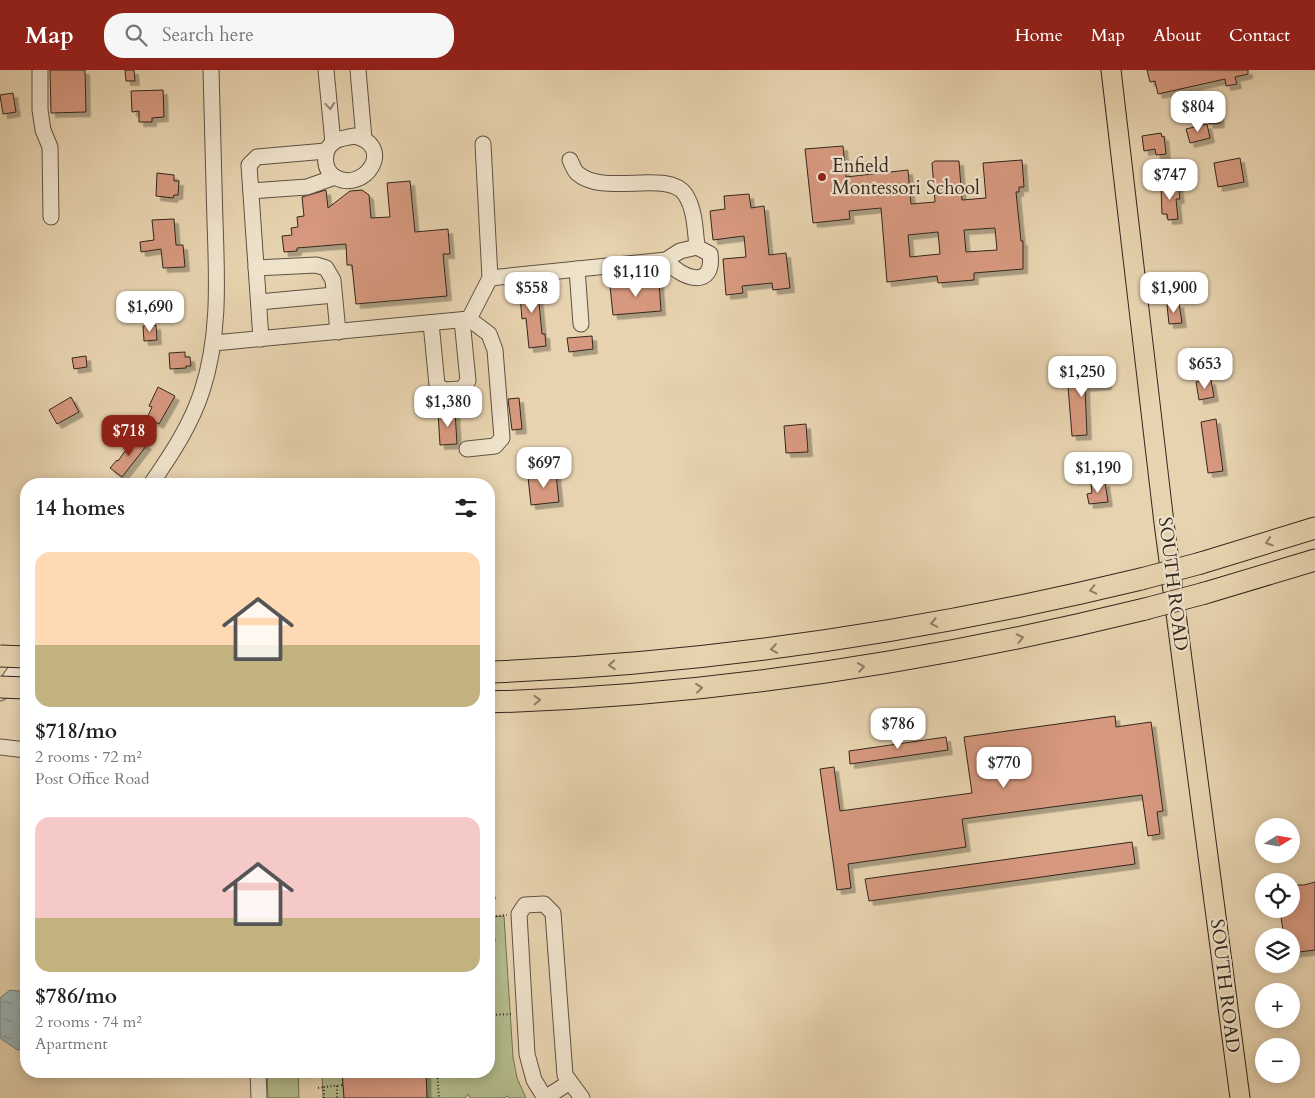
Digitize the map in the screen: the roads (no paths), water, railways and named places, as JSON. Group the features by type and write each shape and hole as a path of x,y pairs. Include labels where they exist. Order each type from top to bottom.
{"highway":[{"path":"495,672 657,662 823,642 948,621 1141,579 1201,563 1315,528"},
{"path":"495,702 661,692 826,673 966,649 1145,609 1315,560"},
{"path":"0,656 20,656"},
{"path":"0,687 20,688"}],"main road":[{"name":"SOUTH ROAD","path":"1111,70 1164,523 1240,1098"}],"street":[{"path":"40,70 40,110 50,147 51,217"},
{"path":"155,478 176,448 202,394 214,343 217,307 211,70"},
{"path":"326,70 330,147 326,161 328,171 335,177"},
{"path":"358,70 364,139"},
{"path":"251,192 307,187 335,177 354,179 366,175 373,168 375,156 371,145 364,139 354,136 330,147 257,157 249,165 261,339"},
{"path":"431,323 437,385 444,390 462,389 468,381 466,320 490,278 483,144"},
{"path":"570,160 576,172 584,177 602,182 675,186 684,193 692,209 697,246"},
{"path":"490,278 666,260 680,251 697,246 710,254 709,270 702,277 691,278 682,276 666,260"},
{"path":"256,268 316,265 326,268 333,280 338,332"},
{"path":"577,269 581,324"},
{"path":"258,302 334,295"},
{"path":"214,343 466,320 489,334 495,350 502,438 495,446 467,450"},
{"path":"0,693 20,665"},
{"path":"0,748 20,750"},
{"path":"570,1082 545,1098 534,1080 528,1054 519,914 525,905 544,904 553,913 564,1075 570,1082 582,1098"},
{"path":"258,1078 259,1098"}],"water":[{"path":"10,990 20,991 20,1050 0,1038 0,998"}],"place":[{"name":"Enfield Montessori School","path":"822,177"}]}
